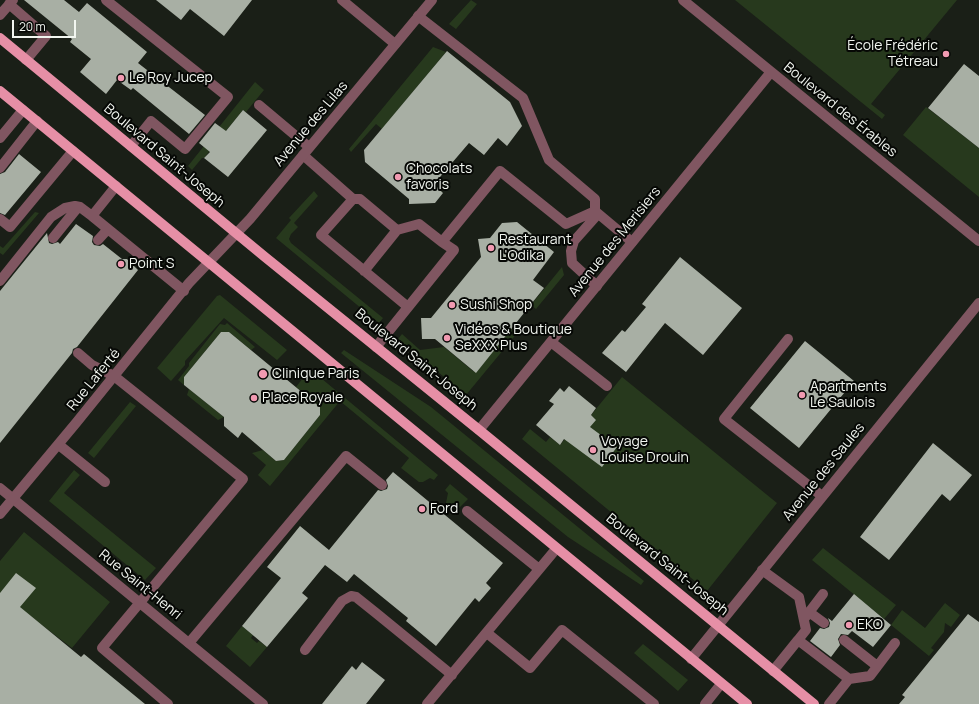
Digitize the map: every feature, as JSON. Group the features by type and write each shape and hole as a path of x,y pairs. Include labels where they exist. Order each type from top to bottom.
{"main road":[{"name":"Boulevard Saint-Joseph","path":"0,38 237,234 814,704"},
{"path":"0,91 746,704"}],"street":[{"path":"106,0 228,97 185,148 152,121 130,146"},
{"path":"342,0 395,44"},
{"name":"Avenue des Lilas","path":"209,263 237,234 432,0"},
{"name":"Boulevard des Érables","path":"683,0 979,241"},
{"path":"0,15 11,2 46,36 26,60"},
{"path":"418,16 523,98 549,160 595,198 597,213 632,242"},
{"name":"Avenue des Merisiers","path":"479,430 771,72"},
{"path":"260,105 353,198 360,198 397,230"},
{"path":"0,138 23,110"},
{"path":"0,168 37,121"},
{"path":"0,219 10,227 73,151"},
{"path":"442,242 500,171 566,224 597,213"},
{"path":"92,216 116,186"},
{"path":"353,198 321,235 408,307"},
{"path":"54,238 78,207"},
{"path":"0,281 52,217 65,208 78,207 92,216 184,291"},
{"path":"597,213 574,241 571,251 572,263 597,286"},
{"path":"364,271 397,230 419,224 454,250 376,347"},
{"path":"98,240 108,229"},
{"name":"Rue Laferté","path":"0,514 59,445 184,291 209,263"},
{"name":"Avenue des Saules","path":"691,659 979,303"},
{"path":"788,339 724,419 822,496"},
{"path":"551,342 607,386"},
{"path":"78,353 92,365 114,376 243,479 102,648 168,704"},
{"path":"59,445 105,482"},
{"path":"189,644 346,456 382,485"},
{"name":"Rue Saint-Henri","path":"0,488 263,704"},
{"path":"467,511 540,569"},
{"path":"427,704 487,634 556,549"},
{"path":"762,570 799,597 807,615 806,630 773,671"},
{"path":"807,615 823,594"},
{"path":"305,650 342,601 351,596 356,597 452,675"},
{"path":"807,615 824,624"},
{"path":"487,634 530,668 562,630 654,704"},
{"path":"798,640 849,679"},
{"path":"844,640 877,666"},
{"path":"830,704 849,679 870,676 895,643"},
{"path":"705,704 721,684"}],"green space":[{"path":"471,0 477,4 456,29 449,24"},
{"path":"735,0 957,0 871,104 885,115 882,119"},
{"path":"433,47 446,52 382,129 376,124 351,152 349,149"},
{"path":"255,82 264,90 246,112 243,110 204,158 202,158 192,170 188,166"},
{"path":"926,107 979,148 979,197 903,135"},
{"path":"314,191 318,196 294,223 298,227 291,234 289,239 291,243 383,318 379,323 276,238 291,220 289,218"},
{"path":"35,212 39,213 3,255 0,253 0,246 3,248"},
{"path":"562,267 564,275 536,309 531,305"},
{"path":"220,295 287,350 277,360 224,318 185,361 185,365 171,381 157,368 217,296"},
{"path":"227,323 255,347 251,350 229,332 221,332 184,377 184,385 178,380 189,366 189,363 220,324 225,325"},
{"path":"512,328 518,332 466,395 398,339 402,334 420,350 444,347 473,371 478,370"},
{"path":"344,350 431,407 644,581 641,585 568,537 341,353"},
{"path":"310,369 438,475 434,480 430,478 423,482 419,482 401,468 409,458 340,401 270,486 258,475 266,465 252,453 263,450 276,461 284,460 320,415 320,407 296,387"},
{"path":"622,377 777,503 707,591 522,439 530,429 546,442 550,437 560,445 583,417 587,420"},
{"path":"189,389 224,417 218,420 187,395"},
{"path":"130,402 136,406 94,458 88,453"},
{"path":"74,470 80,475 64,493 156,568 145,580 49,501"},
{"path":"450,484 468,499 456,511 446,503 448,493 445,490"},
{"path":"24,532 110,602 72,648 0,593 0,561"},
{"path":"823,548 896,605 884,619 812,560"},
{"path":"945,603 960,615 951,627 945,623 944,632 931,648 934,650 929,656 891,625 902,610 925,628"},
{"path":"242,626 253,635 251,638 257,643 259,641 267,647 250,667 226,646"},
{"path":"643,644 688,680 678,691 634,653"}],"building":[{"path":"24,0 64,0 79,12 87,3 147,52 138,63 205,115 189,134 133,88 131,90 117,80 106,94 80,72 91,59 70,42 72,39"},
{"path":"156,0 252,0 224,36 190,9 181,20"},
{"path":"447,51 510,102 522,126 507,146 498,138 484,155 469,143 434,184 443,193 435,203 409,204 409,199 365,162 364,150"},
{"path":"964,64 979,76 979,148 928,108"},
{"path":"243,110 267,130 228,177 204,158 210,152 199,143 215,123 226,131"},
{"path":"19,154 41,172 5,215 0,213 0,174 5,172"},
{"path":"517,222 554,252 533,280 544,288 476,373 435,339 422,339 421,318 431,318 481,257 478,239 490,238 502,223"},
{"path":"76,224 93,236 92,242 94,245 100,246 103,244 122,259 127,259 138,270 77,347 73,349 72,353 0,443 0,291 47,233 49,243 52,244 58,242 60,244"},
{"path":"680,257 742,308 703,355 665,323 626,372 602,353 622,330 625,332 646,307 642,304"},
{"name":"Place Royale","path":"221,332 229,332 320,407 320,415 284,460 276,461 242,432 238,438 224,426 224,417 184,385 184,377"},
{"name":"Apartments Le Saulois","path":"805,341 854,381 799,448 750,408"},
{"path":"569,386 596,408 591,415 596,420 590,427 617,447 602,467 564,439 560,445 536,425 554,404 549,401 560,388 564,392"},
{"path":"933,443 972,475 950,501 942,494 889,560 860,537"},
{"path":"393,472 503,563 486,583 491,588 479,602 475,598 436,646 406,621 408,618 354,574 347,582 325,565 302,593 308,598 267,647 242,626 281,578 267,567 300,526 329,550 378,490 381,491 387,489 388,486 386,480"},
{"path":"16,573 36,588 20,607 81,657 84,654 145,704 0,704 0,593"},
{"path":"854,594 891,625 873,647 852,631 848,635 841,634 838,639 840,645 831,657 810,641 820,628 824,629 829,627 830,623 828,618 832,621"},
{"path":"968,614 979,622 979,704 899,704 905,697 902,695"},
{"path":"362,662 385,680 366,704 322,704 352,666 356,670"}],"place":[{"name":"École Frédéric Tétreau","path":"946,54"},
{"name":"Le Roy Jucep","path":"121,78"},
{"name":"Chocolats favoris","path":"398,177"},
{"name":"Restaurant L'Odika","path":"491,248"},
{"name":"Point S","path":"121,264"},
{"name":"Sushi Shop","path":"452,305"},
{"name":"Vidéos & Boutique SeXXX Plus","path":"447,338"},
{"name":"Clinique Paris","path":"263,374"},
{"name":"Apartments Le Saulois","path":"802,395"},
{"name":"Place Royale","path":"254,398"},
{"name":"Voyage Louise Drouin","path":"593,450"},
{"name":"Ford","path":"422,509"},
{"name":"EKO","path":"849,625"}]}
